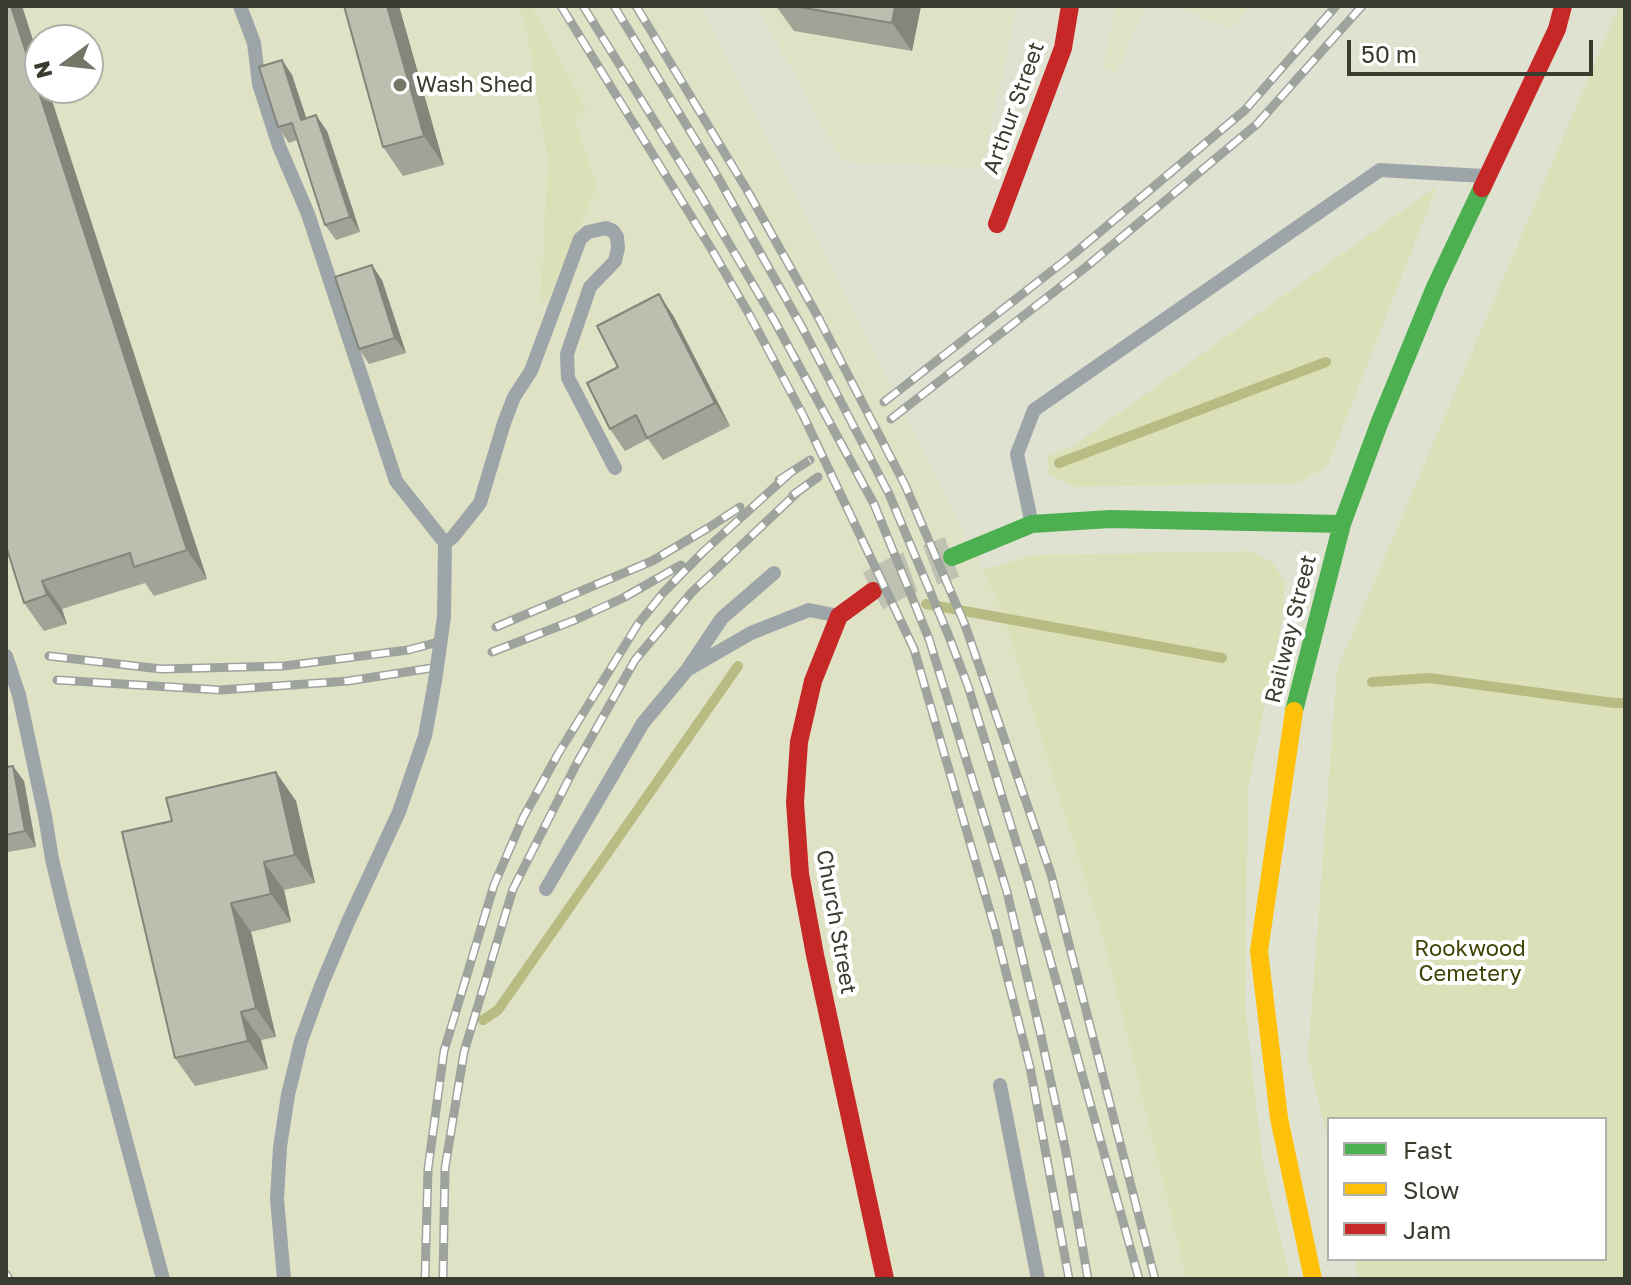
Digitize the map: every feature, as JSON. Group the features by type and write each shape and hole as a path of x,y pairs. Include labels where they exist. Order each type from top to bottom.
{"main road":[{"name":"Arthur Street","path":"997,224 1063,48 1070,6"},
{"name":"Railway Street","path":"1313,1279 1279,1118 1259,951 1294,708 1342,524 1379,424 1436,285 1557,29 1563,6"},
{"name":"Railway Street","path":"1557,29 1576,6"},
{"path":"952,557 1032,524 1110,519 1342,524"},
{"path":"839,616 873,591"},
{"name":"Church Street","path":"839,616 813,681 799,742 795,802 797,831 800,874 815,955 885,1279"}],"lane":[{"path":"240,6 254,43 259,84 279,146 308,214 396,481 445,543 444,617 425,736 399,812 321,986 301,1041 288,1095 280,1147 277,1199 284,1279"},
{"path":"1032,524 1017,454 1034,410 1380,170 1488,176"},
{"path":"445,543 480,503 504,423 514,397 531,371 580,239 588,232 606,228 617,237 615,261 590,287 567,354 567,366 568,378 615,468"},
{"path":"546,889 643,723 687,670 722,618 774,573"},
{"path":"687,670 751,633 809,610 839,616"},
{"path":"6,656 19,695 64,909 163,1279"},
{"path":"1000,1085 1038,1279"}],"shaded area":[{"path":"6,6 702,6 1001,608 1105,943 1190,1279 6,1279"},
{"path":"757,6 1017,6 982,168 842,161"},
{"path":"1116,6 1147,6 1116,72 1103,69"},
{"path":"1177,6 1251,6 1230,29"}],"green space":[{"path":"518,6 531,6 586,109 573,117 597,186 546,303 541,300 548,161 527,29"},
{"name":"Rookwood Cemetery","path":"1619,6 1625,6 1625,1279 1359,1279 1355,1261 1607,1261 1607,1117 1327,1117 1327,1137 1308,1055 1337,670"},
{"path":"1437,186 1328,465 1299,483 1073,487 1047,474 1048,456 1076,444"},
{"path":"1251,551 1273,562 1285,583 1283,616 1248,788 1245,1004 1263,1164 1290,1279 1187,1279 1105,943 1001,608 982,570 1033,555"}],"building":[{"path":"6,6 11,6 24,46 24,104 43,104 187,550 134,567 130,553 42,581 47,595 24,603 6,546"},
{"path":"344,6 387,6 424,136 383,147"},
{"path":"793,6 895,6 892,23"},
{"path":"282,60 301,120 316,115 350,217 325,225 292,123 278,127 259,67"},
{"path":"372,265 395,338 359,349 335,277"},
{"path":"659,294 715,403 647,438 636,415 610,429 587,383 618,367 597,326"},
{"path":"13,766 25,831 6,835 6,767"},
{"path":"276,772 295,855 264,862 271,894 231,903 256,1008 241,1012 248,1041 175,1058 122,832 172,821 166,798"}],"waterway":[{"path":"1059,463 1326,362"},
{"path":"926,604 1222,658"},
{"path":"483,1020 498,1010 738,666"},
{"path":"1372,682 1429,678 1625,703"}],"tunnel":[{"path":"873,591 900,576 952,557"}],"railway":[{"path":"561,6 749,314 803,415 914,649 995,929 1030,1067 1069,1279"},
{"path":"583,6 774,320 874,504 929,639 1007,892 1066,1152 1088,1279"},
{"path":"614,6 715,172 803,329 889,494 948,634 968,686 1030,887 1139,1279"},
{"path":"636,6 747,190 817,315 905,485 965,625 1051,874 1155,1279"},
{"path":"884,402 1076,252 1245,110 1336,6"},
{"path":"891,419 1086,267 1257,124 1362,6"},
{"path":"779,480 810,460"},
{"path":"425,1279 428,1169 444,1051 494,885 523,818 558,754 638,624 704,551 789,474"},
{"path":"793,495 818,477"},
{"path":"443,1279 445,1168 464,1052 513,889 578,761 635,660 692,592 801,489"},
{"path":"496,627 652,561 740,507"},
{"path":"492,652 623,598 681,565"},
{"path":"49,656 161,669 284,666 408,650 442,641"},
{"path":"57,680 220,690 348,681 438,667"},
{"path":"6,1274 9,1279"}],"traffic: fast":[{"path":"1294,711 1342,524 1436,285 1482,188"},
{"path":"952,557 1032,524 1110,519 1342,524"}],"traffic: slow":[{"path":"1294,711 1259,951 1279,1118 1313,1279"}],"traffic: jam":[{"path":"997,224 1063,48 1070,6"},
{"path":"1482,188 1557,29 1563,6"},
{"path":"873,591 839,616 813,681 799,742 795,802 800,874 815,955 885,1279"}],"place":[{"name":"Wash Shed","path":"400,85"}]}
